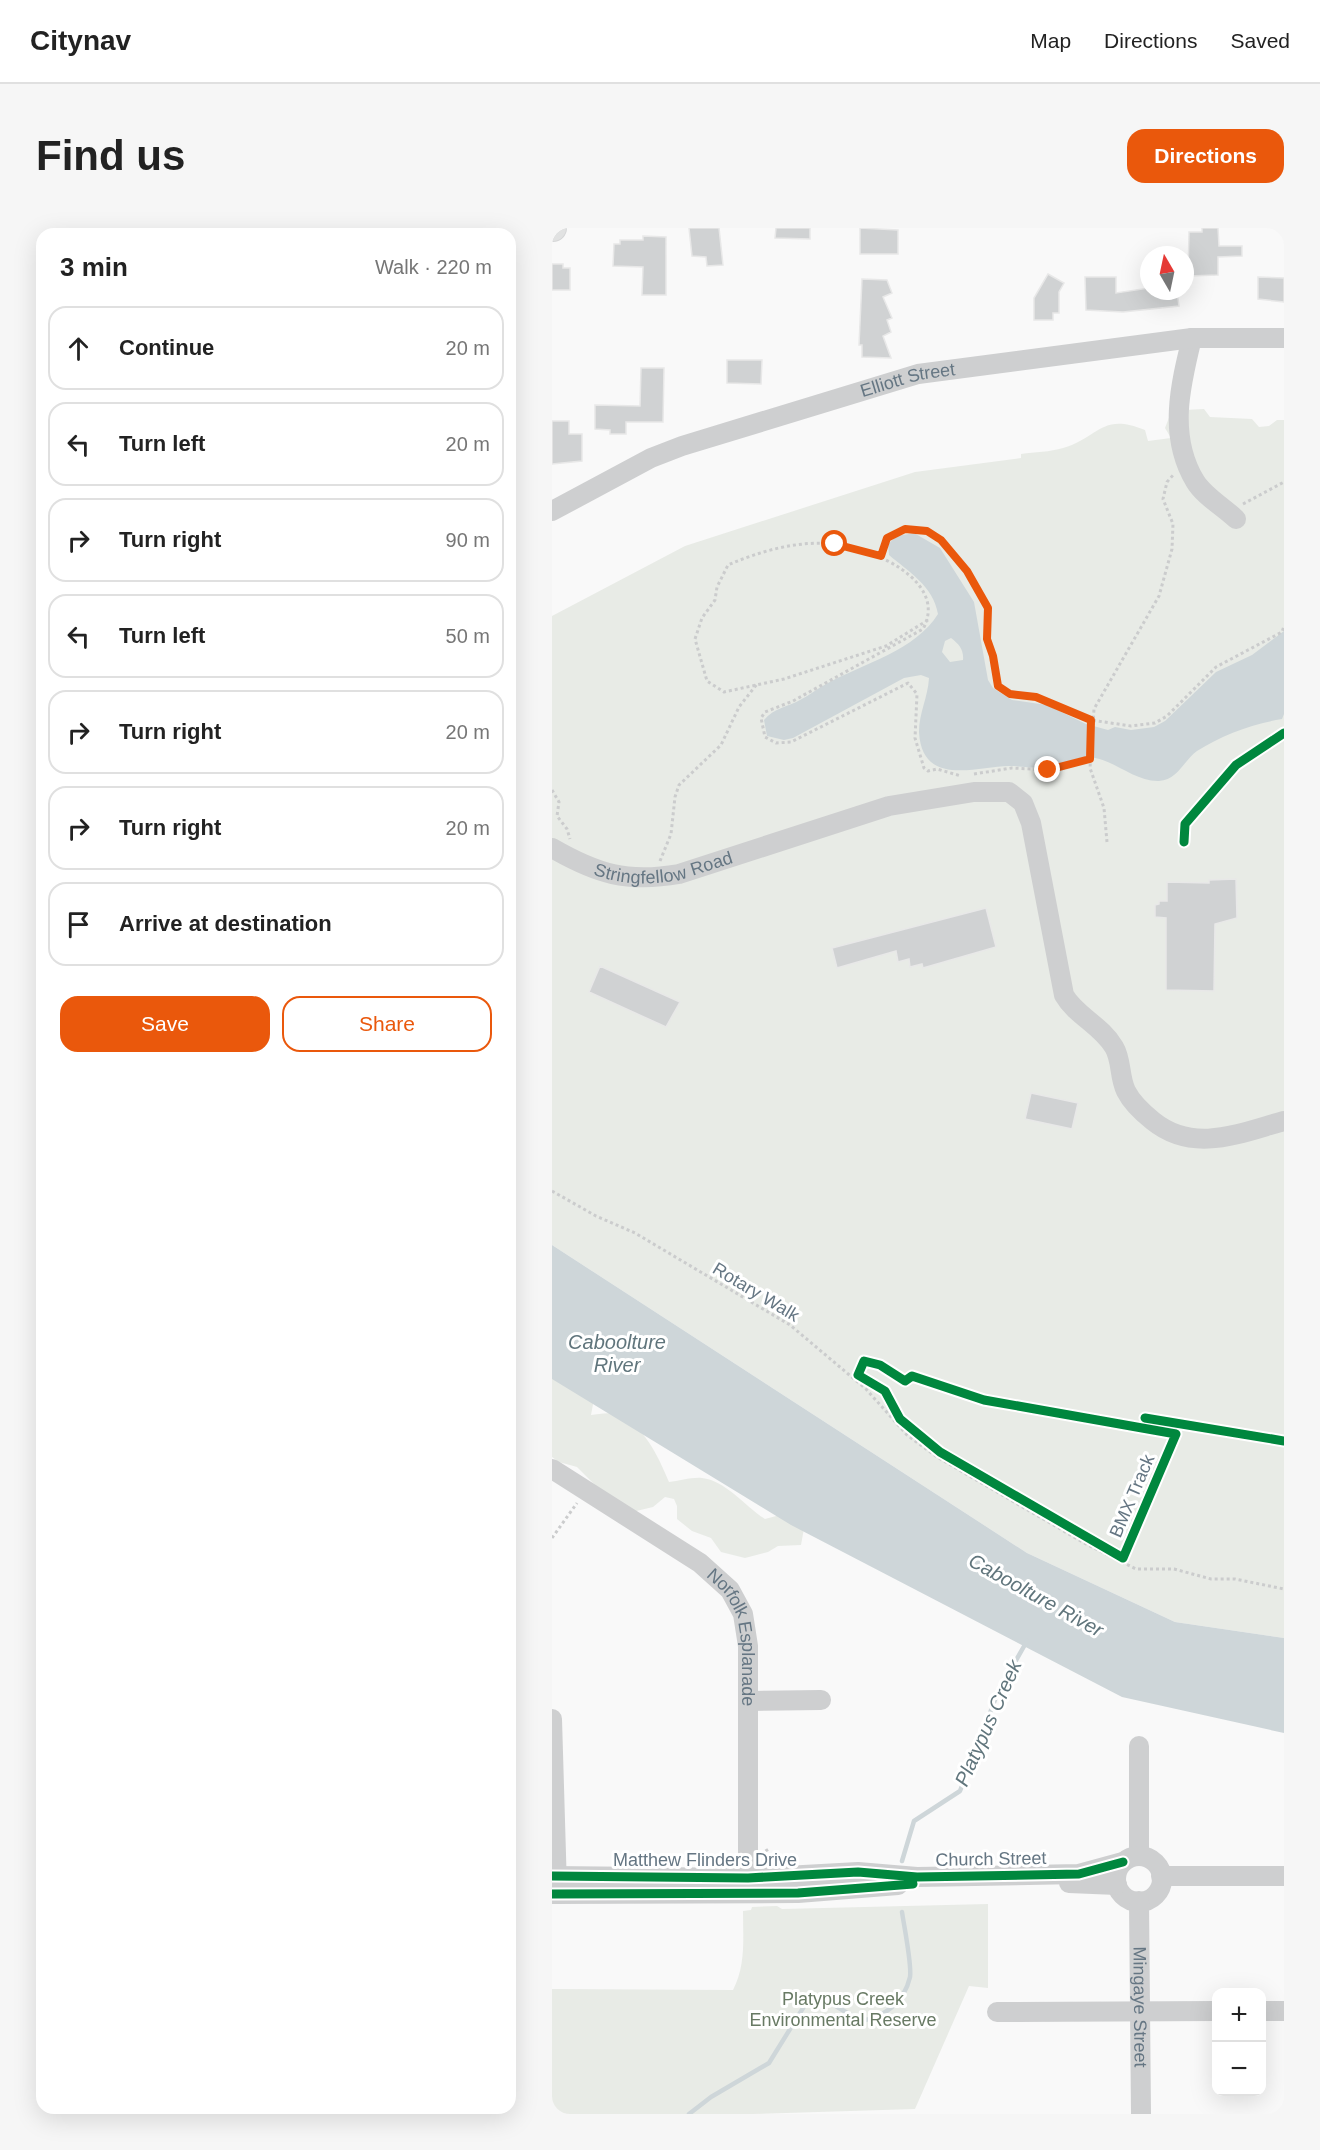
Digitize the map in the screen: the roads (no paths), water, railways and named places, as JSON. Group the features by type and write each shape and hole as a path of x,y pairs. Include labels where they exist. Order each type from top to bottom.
{"street":[{"name":"Elliott Street","path":"552,511 651,458 682,446 858,390 918,374 1192,338 1284,338"},
{"path":"1192,338 1177,418 1180,449 1196,482 1233,516"},
{"name":"Stringfellow Road","path":"558,851 599,872 629,877 657,878 679,874 890,806 974,792 1009,792 1023,803 1031,822 1064,995 1070,1005 1092,1022 1114,1047 1127,1092 1143,1113 1169,1132 1196,1140 1211,1140 1284,1121"},
{"name":"Norfolk Esplanade","path":"552,1469 578,1496 700,1563 730,1590 743,1614 748,1646 748,1886"},
{"path":"749,1701 821,1700"},
{"path":"552,1719 555,1885"},
{"path":"1131,1859 1156,1864 1161,1883 1154,1896 1139,1901 1125,1897 1117,1885 1117,1873 1131,1859 1139,1746"},
{"name":"Church Street","path":"858,1880 917,1876 1079,1874 1131,1859"},
{"path":"1161,1876 1284,1876"},
{"name":"Matthew Flinders Drive","path":"555,1885 748,1886 858,1880"},
{"name":"Church Street","path":"858,1880 917,1884 1117,1885"},
{"name":"Mingaye Street","path":"1139,1901 1141,2114"},
{"path":"997,2012 1212,2011"},
{"path":"1266,2011 1284,2011"}],"water":[{"path":"914,533 940,548 974,602 988,680 993,688 1012,700 1047,705 1086,724 1108,730 1115,727 1131,730 1154,727 1165,721 1216,672 1252,655 1284,631 1284,714 1282,719 1249,727 1217,740 1192,755 1171,777 1159,781 1140,778 1104,760 1085,757 1045,768 1009,766 952,770 940,767 930,761 922,749 919,725 929,678 921,675 904,678 793,738 784,740 767,736 764,720 772,713 903,647 928,627 938,614 926,588 889,555 888,544 897,536","holes":["951,638 962,650 963,660 950,662 942,652 945,641"]},
{"name":"Caboolture River","path":"552,1245 1027,1553 1175,1622 1284,1638 1284,1733 1122,1697 791,1525 552,1379"}],"waterway":[{"name":"Platypus Creek","path":"902,1861 914,1821 960,1791 998,1692 1027,1641"},
{"name":"Platypus Creek","path":"689,2114 711,2097 769,2063 808,2000 822,1998 861,2021 878,2016 892,2007 903,1994 910,1977 902,1912"}],"park label":[{"name":"Platypus Creek Environmental Reserve","path":"843,2009"}]}
